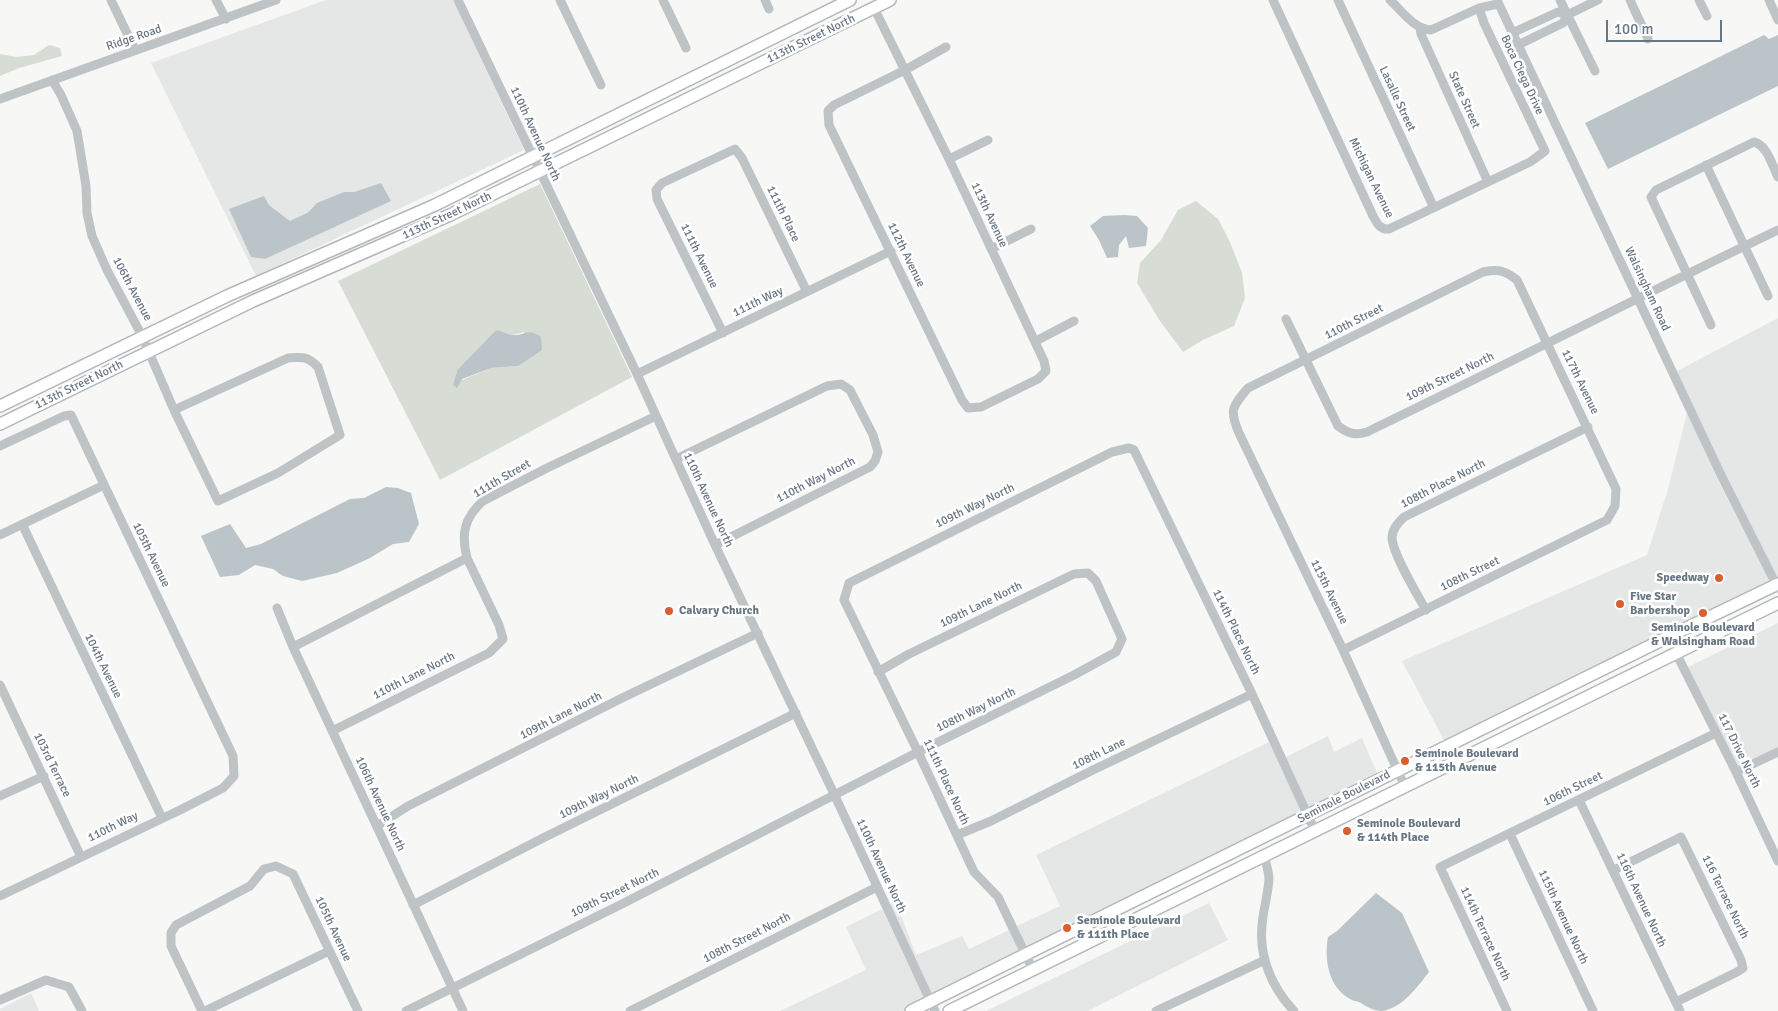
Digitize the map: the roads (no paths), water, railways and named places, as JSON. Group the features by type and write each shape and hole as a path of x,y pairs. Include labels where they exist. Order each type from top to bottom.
{"main road":[{"name":"113th Street North","path":"0,406 227,296 435,205 850,0"},
{"name":"113th Street North","path":"0,424 253,301 450,215 890,0"},
{"name":"Seminole Boulevard","path":"911,1011 932,1006 1026,954 1777,585"},
{"name":"Seminole Boulevard","path":"949,1011 1778,603"},
{"path":"1536,702 1544,718"}],"street":[{"path":"111,0 136,50"},
{"path":"216,0 226,19"},
{"name":"Ridge Road","path":"0,99 276,0"},
{"name":"110th Avenue North","path":"458,0 637,374 715,545 796,713 932,1006"},
{"path":"560,0 601,85"},
{"path":"663,0 686,48"},
{"name":"Michigan Avenue","path":"1273,0 1377,224 1385,229 1390,229 1530,162 1545,151"},
{"name":"Lasalle Street","path":"1338,0 1434,208"},
{"path":"1390,0 1420,28 1431,30 1479,8 1498,2"},
{"path":"1560,0 1594,71"},
{"path":"1518,45 1563,24 1567,15 1598,0"},
{"path":"1630,0 1648,39"},
{"path":"1699,0 1707,16"},
{"path":"1769,0 1778,20"},
{"name":"Walsingham Road","path":"1498,2 1722,477 1777,585"},
{"name":"113th Avenue","path":"874,8 1036,341 1046,371"},
{"name":"Boca Ciega Drive","path":"1479,8 1484,23 1545,151"},
{"path":"1512,33 1558,12 1567,15"},
{"name":"State Street","path":"1420,28 1421,34 1488,182"},
{"path":"905,70 946,47"},
{"name":"112th Avenue","path":"905,70 834,105 828,111 829,125 962,400 968,408 981,407 1038,379 1046,371"},
{"name":"106th Avenue","path":"52,80 77,131 86,186 86,213 92,236 106,270 142,336 174,410 218,501 278,473 340,435 318,367 310,359 300,357 288,358 174,410"},
{"path":"949,159 988,140"},
{"path":"1711,325 1651,197 1656,190 1754,142 1757,142 1774,159 1778,177"},
{"name":"111th Avenue","path":"723,333 657,199 656,190 662,183 735,149"},
{"name":"111th Place","path":"735,149 742,158 807,292"},
{"path":"1706,165 1768,296"},
{"path":"991,249 1031,230"},
{"name":"109th Street North","path":"1305,360 1338,426 1347,432 1357,435 1435,399 1547,342 1778,230"},
{"name":"111th Way","path":"637,374 891,251"},
{"name":"117th Avenue","path":"1494,269 1510,274 1517,280 1616,489 1615,506 1607,520"},
{"name":"110th Street","path":"1234,408 1248,388 1457,285 1494,269"},
{"path":"1286,319 1305,360"},
{"path":"1036,341 1074,321"},
{"name":"110th Way North","path":"676,459 827,386 841,384 850,390 873,435 878,452 875,461 870,467 715,545"},
{"name":"115th Avenue","path":"1234,408 1233,418 1239,433 1343,650 1405,786"},
{"name":"105th Avenue","path":"0,446 64,416 71,415 233,756 234,776"},
{"name":"111th Street","path":"467,558 464,538 466,524 470,514 483,501 656,416"},
{"name":"108th Place North","path":"1426,610 1396,553 1392,539 1397,523 1404,517 1588,427"},
{"name":"109th Way North","path":"844,600 849,583 1112,452 1129,448"},
{"name":"114th Place North","path":"1129,448 1134,450 1252,694 1315,831"},
{"path":"0,535 104,485"},
{"name":"108th Street","path":"1343,650 1607,520"},
{"name":"104th Avenue","path":"22,524 162,818"},
{"path":"293,647 467,558"},
{"name":"110th Lane North","path":"332,731 489,653 502,638 499,624 467,558"},
{"name":"109th Lane North","path":"878,672 909,654 1074,574 1088,573 1096,581"},
{"name":"108th Way North","path":"835,796 918,752 1061,682 1116,652 1122,638 1096,581"},
{"name":"111th Place North","path":"844,600 974,872 998,897 1033,970"},
{"name":"106th Avenue North","path":"277,608 293,647 463,1011"},
{"name":"109th Lane North","path":"377,826 408,806 622,698 758,633"},
{"name":"117 Drive North","path":"1676,653 1778,861"},
{"name":"103rd Terrace","path":"0,686 81,857"},
{"name":"108th Lane","path":"957,836 1252,694"},
{"name":"109th Way North","path":"413,905 545,837 796,713"},
{"name":"106th Street","path":"1440,867 1716,733"},
{"path":"1736,772 1778,752"},
{"path":"0,796 44,776"},
{"name":"110th Way","path":"0,896 222,788 234,776"},
{"name":"109th Street North","path":"406,1011 835,796"},
{"name":"116th Avenue North","path":"1579,800 1678,1007"},
{"name":"115th Avenue North","path":"1510,834 1593,1011"},
{"name":"116 Terrace North","path":"1614,870 1681,837 1741,960 1743,968 1678,1007"},
{"path":"1264,856 1269,878 1261,939 1264,960 1279,992 1294,1011"},
{"name":"105th Avenue","path":"204,1011 170,946 171,933 176,925 250,886 264,869 276,866 293,874 358,1011"},
{"name":"114th Terrace North","path":"1440,867 1507,1011"},
{"name":"108th Street North","path":"630,1011 877,887"},
{"path":"204,1011 329,951"},
{"path":"1156,1011 1264,960"},
{"path":"0,1000 46,980 69,986 82,1011"}],"place":[{"name":"Speedway","path":"1719,578"},
{"name":"Five Star Barbershop","path":"1620,604"},
{"name":"Calvary Church","path":"669,611"},
{"name":"Seminole Boulevard & Walsingham Road","path":"1703,613"},
{"name":"Seminole Boulevard & 115th Avenue","path":"1405,761"},
{"name":"Seminole Boulevard & 114th Place","path":"1347,831"},
{"name":"Seminole Boulevard & 111th Place","path":"1067,928"}]}
